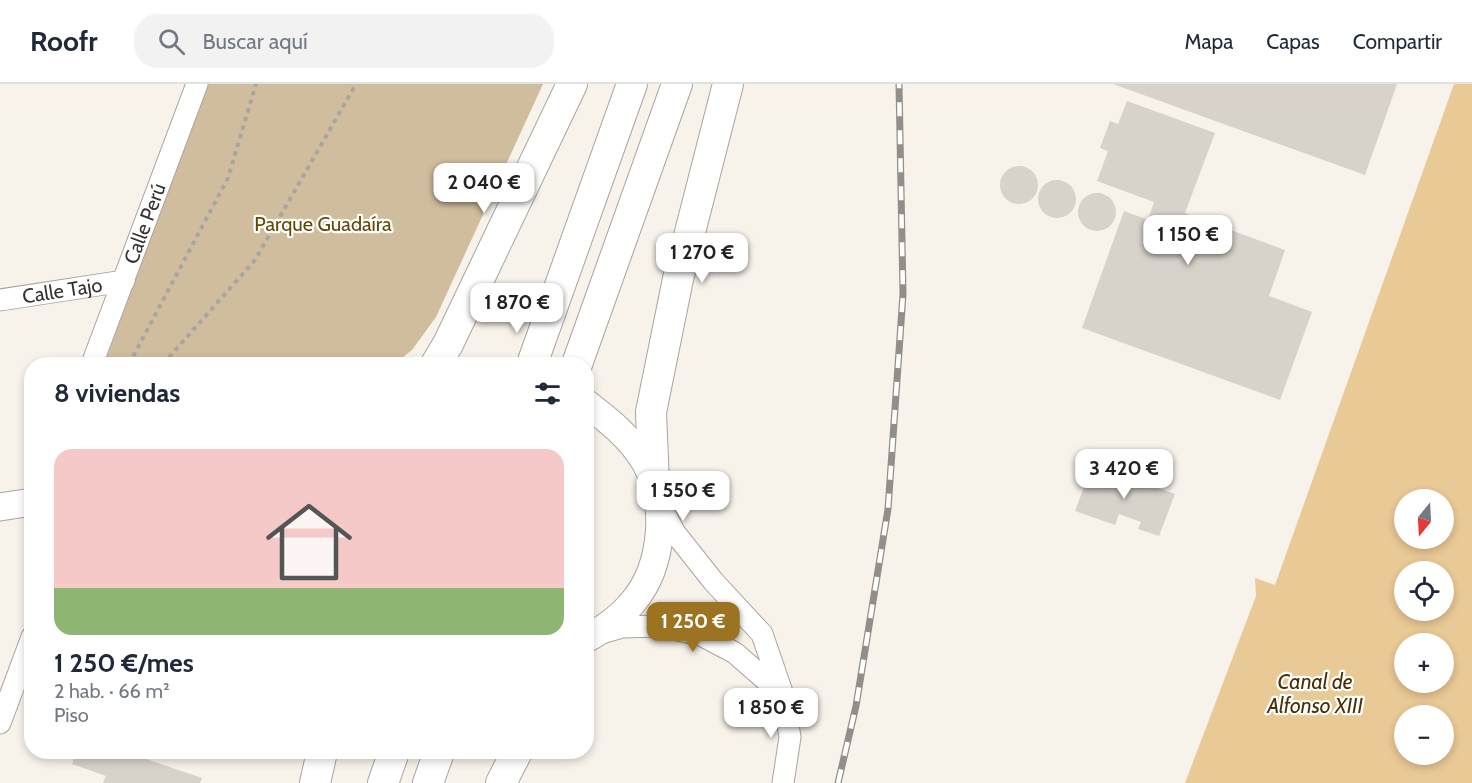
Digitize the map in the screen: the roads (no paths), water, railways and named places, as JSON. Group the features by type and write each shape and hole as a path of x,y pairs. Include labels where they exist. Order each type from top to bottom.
{"main road":[{"path":"440,357 572,84"},
{"path":"535,357 632,84"},
{"path":"580,357 677,84"},
{"path":"656,492 651,412 678,279 728,84"},
{"path":"315,783 320,759"},
{"path":"383,783 392,759"},
{"path":"428,783 437,759"},
{"path":"501,783 513,759"}],"street":[{"name":"Calle Perú","path":"95,357 197,84"},
{"name":"Calle Tajo","path":"0,300 124,281"},
{"path":"594,409 623,433 645,463 675,533 713,581 762,634 783,695 790,737 783,783"},
{"path":"594,634 619,617 635,600 648,579 661,530 656,492"},
{"path":"0,507 24,503"},
{"path":"594,636 622,627 658,626 701,635 735,653 783,695"},
{"path":"0,723 24,658"}],"water":[{"name":"Canal de Alfonso XIII","path":"1454,84 1472,84 1472,783 1185,783 1256,596 1255,578 1275,585"}],"railway":[{"path":"838,783 856,706 888,509 903,294 899,84"}],"park label":[{"name":"Parque Guadaíra","path":"323,224"}]}
